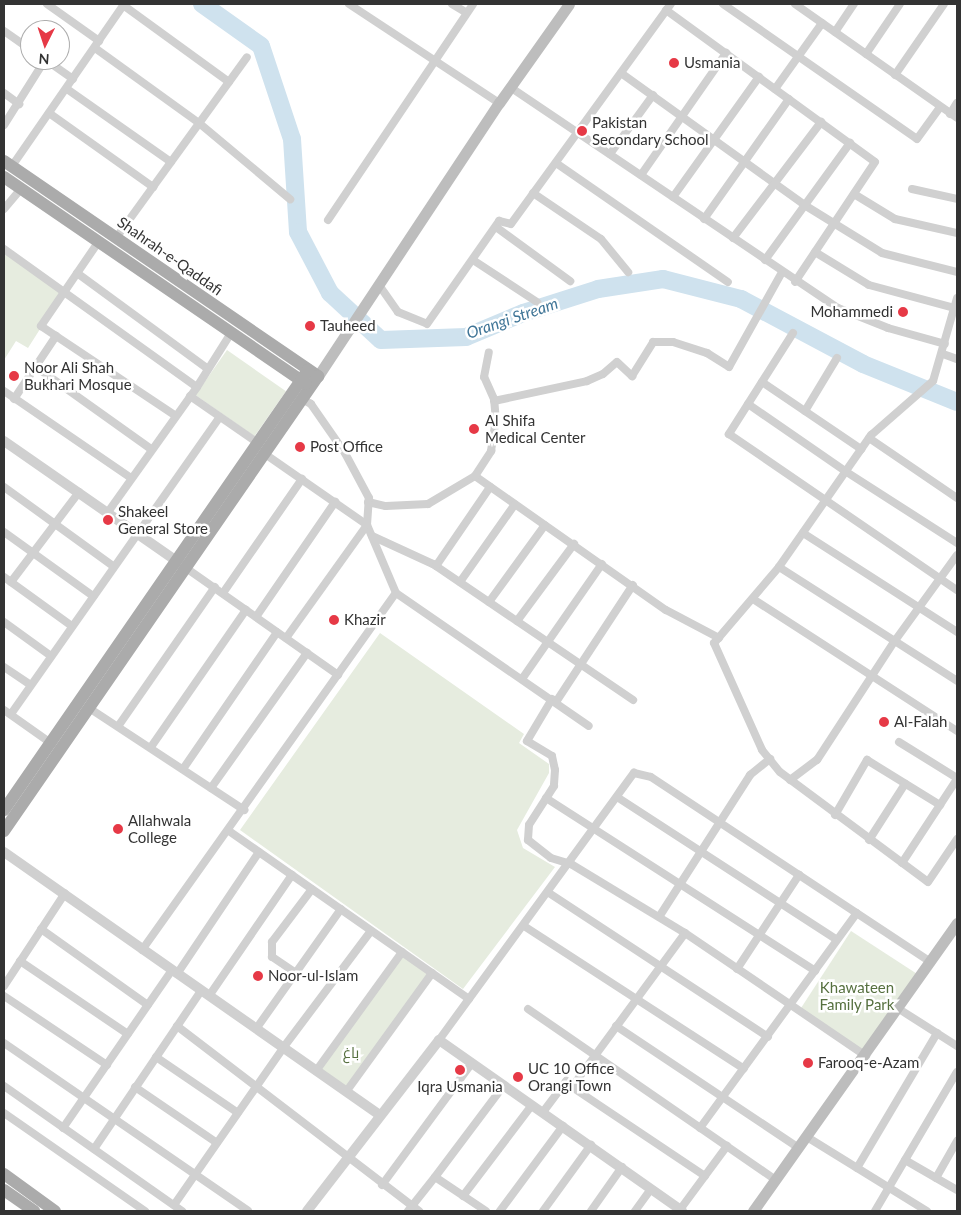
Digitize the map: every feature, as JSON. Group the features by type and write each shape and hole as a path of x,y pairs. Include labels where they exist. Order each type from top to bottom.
{"main road":[{"path":"4,830 55,746 262,449 309,378 326,364 498,103 569,4"},
{"name":"Shahrah-e-Qaddafi","path":"8,163 116,238 309,378"},
{"name":"Shahrah-e-Qaddafi","path":"4,177 231,333 309,378"},
{"path":"262,449 302,399 309,378"},
{"path":"4,810 55,746 89,708 182,564"},
{"path":"753,1211 866,1056 957,923"},
{"path":"4,1174 55,1211"},
{"path":"4,1190 34,1211"}],"street":[{"path":"47,4 199,123 290,199"},
{"path":"349,4 433,62 498,103"},
{"path":"452,4 466,14"},
{"path":"328,220 473,4"},
{"path":"723,4 918,139 940,107"},
{"path":"795,4 953,116 957,103"},
{"path":"806,12 811,4"},
{"path":"835,32 854,4"},
{"path":"866,54 900,4"},
{"path":"895,75 944,4"},
{"path":"8,163 67,89 124,5 229,82"},
{"path":"381,282 398,312 428,324 499,221 511,224 668,7 726,54 875,162 795,282"},
{"path":"775,89 822,23"},
{"path":"4,31 20,42"},
{"path":"641,175 726,54"},
{"path":"116,238 247,57"},
{"path":"4,125 39,70"},
{"path":"60,70 73,79"},
{"path":"621,73 833,224 882,253 957,272"},
{"path":"673,197 758,77"},
{"path":"510,87 795,282 838,308 888,328 945,344"},
{"path":"67,89 171,162"},
{"path":"4,93 19,104"},
{"path":"610,154 653,96"},
{"path":"704,218 789,99"},
{"path":"49,113 153,187"},
{"path":"733,238 821,122"},
{"path":"765,260 850,143"},
{"path":"556,162 728,282"},
{"path":"4,209 21,189"},
{"path":"912,189 957,199"},
{"path":"533,193 601,239 628,272"},
{"path":"854,194 894,219 957,234"},
{"path":"496,226 570,281"},
{"path":"99,241 42,326 176,416"},
{"path":"4,249 63,294 197,387"},
{"path":"815,252 869,284 955,308"},
{"path":"473,260 537,302"},
{"path":"494,401 587,381 603,374 617,362 632,376 653,342 673,342 707,353 729,367 782,272"},
{"path":"77,273 208,369"},
{"path":"957,298 954,325 945,344 934,381 909,399 869,438 779,568 714,643 730,684 762,750 790,780 928,882 957,839"},
{"path":"108,512 151,448 197,387 231,333"},
{"path":"793,333 730,434 957,590"},
{"path":"14,398 56,336"},
{"path":"368,502 386,506 428,504 475,476 491,450 496,421 494,401 484,377 489,352"},
{"path":"942,354 957,359"},
{"path":"805,411 837,358"},
{"path":"36,367 151,448"},
{"path":"762,382 861,449"},
{"path":"4,391 131,478"},
{"path":"190,396 302,480 367,525"},
{"path":"302,399 311,404 345,453 368,502 367,525 396,593 589,726"},
{"path":"748,404 845,472 957,542"},
{"path":"55,746 7,712 31,685 113,566 220,417"},
{"path":"869,438 957,498"},
{"path":"4,441 137,532 338,675"},
{"path":"475,476 666,610 718,638"},
{"path":"222,592 302,480"},
{"path":"4,487 113,566"},
{"path":"436,566 490,487"},
{"path":"11,582 79,492"},
{"path":"256,617 335,502"},
{"path":"460,582 515,504"},
{"path":"489,602 545,524"},
{"path":"286,638 367,525"},
{"path":"4,532 93,596"},
{"path":"803,533 957,632"},
{"path":"372,536 436,566 633,700"},
{"path":"517,622 574,544"},
{"path":"790,780 817,760 870,676 957,555"},
{"path":"522,679 602,564"},
{"path":"779,568 957,682"},
{"path":"4,577 72,626"},
{"path":"633,586 527,741 552,756 555,770 554,786 529,825 528,840 551,858 570,864 685,933 866,1056"},
{"path":"119,725 215,587"},
{"path":"142,950 244,810 396,593"},
{"path":"753,599 957,731"},
{"path":"151,748 246,610"},
{"path":"4,622 51,656"},
{"path":"183,769 277,632"},
{"path":"212,788 307,653"},
{"path":"4,666 31,685"},
{"path":"89,708 119,725 244,810"},
{"path":"899,742 957,779 902,863"},
{"path":"658,917 750,776 770,759"},
{"path":"835,815 867,760 940,805"},
{"path":"307,1211 379,1115 439,1040 570,864 634,773 651,777 931,962"},
{"path":"869,840 905,784"},
{"path":"617,797 837,940"},
{"path":"546,798 816,971"},
{"path":"229,831 469,999"},
{"path":"4,852 379,1115"},
{"path":"63,1128 148,1005 175,972 259,852"},
{"path":"94,1149 177,1026 205,993 292,875"},
{"path":"737,969 782,904 799,875"},
{"path":"296,973 272,957 272,942 312,889"},
{"path":"4,986 65,893"},
{"path":"548,893 768,1037"},
{"path":"256,1029 341,909"},
{"path":"700,1128 724,1098 856,913"},
{"path":"524,926 744,1069"},
{"path":"41,929 148,1005"},
{"path":"174,1205 283,1048 372,931"},
{"path":"572,1087 685,933"},
{"path":"316,1071 402,952"},
{"path":"20,962 128,1034"},
{"path":"346,1092 432,973"},
{"path":"4,996 107,1065"},
{"path":"528,1008 776,1180"},
{"path":"899,1009 957,1046"},
{"path":"177,1026 348,1158 410,1209 419,1211"},
{"path":"616,1026 799,1148"},
{"path":"857,1168 937,1033"},
{"path":"439,1040 591,1145 680,1211 727,1146"},
{"path":"4,1043 248,1211"},
{"path":"156,1056 238,1113"},
{"path":"382,1185 472,1063"},
{"path":"875,1211 957,1072"},
{"path":"543,1112 566,1082 705,1176"},
{"path":"410,1209 504,1085"},
{"path":"4,1086 182,1211"},
{"path":"135,1087 217,1143"},
{"path":"463,1196 532,1105"},
{"path":"4,1113 141,1210"},
{"path":"500,1211 563,1126"},
{"path":"807,1138 926,1211"},
{"path":"936,1178 957,1141"},
{"path":"543,1211 591,1145"},
{"path":"905,1160 957,1190"},
{"path":"591,1211 622,1167"},
{"path":"435,1177 486,1211"},
{"path":"635,1211 651,1189"}],"green space":[{"path":"4,249 63,293 28,348 16,341 4,360"},
{"path":"227,350 286,391 254,436 195,395"},
{"path":"380,633 524,734 519,743 549,764 549,773 517,830 523,848 555,867 463,989 240,830"},
{"name":"Khawateen Family Park","path":"851,931 921,976 869,1056 799,1011"},
{"name":"باغ","path":"402,952 432,973 348,1094 318,1072"}],"waterway":[{"name":"Orangi Stream","path":"202,4 261,46 292,139 298,232 330,293 381,340 466,337 523,313 598,289 663,279 741,299 863,364 957,402"}],"place":[{"name":"Usmania","path":"674,63"},
{"name":"Pakistan Secondary School","path":"582,131"},
{"name":"Mohammedi","path":"903,312"},
{"name":"Tauheed","path":"310,326"},
{"name":"Noor Ali Shah Bukhari Mosque","path":"14,376"},
{"name":"Al Shifa Medical Center","path":"474,429"},
{"name":"Post Office","path":"300,447"},
{"name":"Shakeel General Store","path":"108,520"},
{"name":"Khazir","path":"334,620"},
{"name":"Al-Falah","path":"884,722"},
{"name":"Allahwala College","path":"118,829"},
{"name":"Noor-ul-Islam","path":"258,976"},
{"name":"Farooq-e-Azam","path":"808,1063"},
{"name":"Iqra Usmania","path":"460,1070"},
{"name":"UC 10 Office Orangi Town","path":"518,1077"}]}
